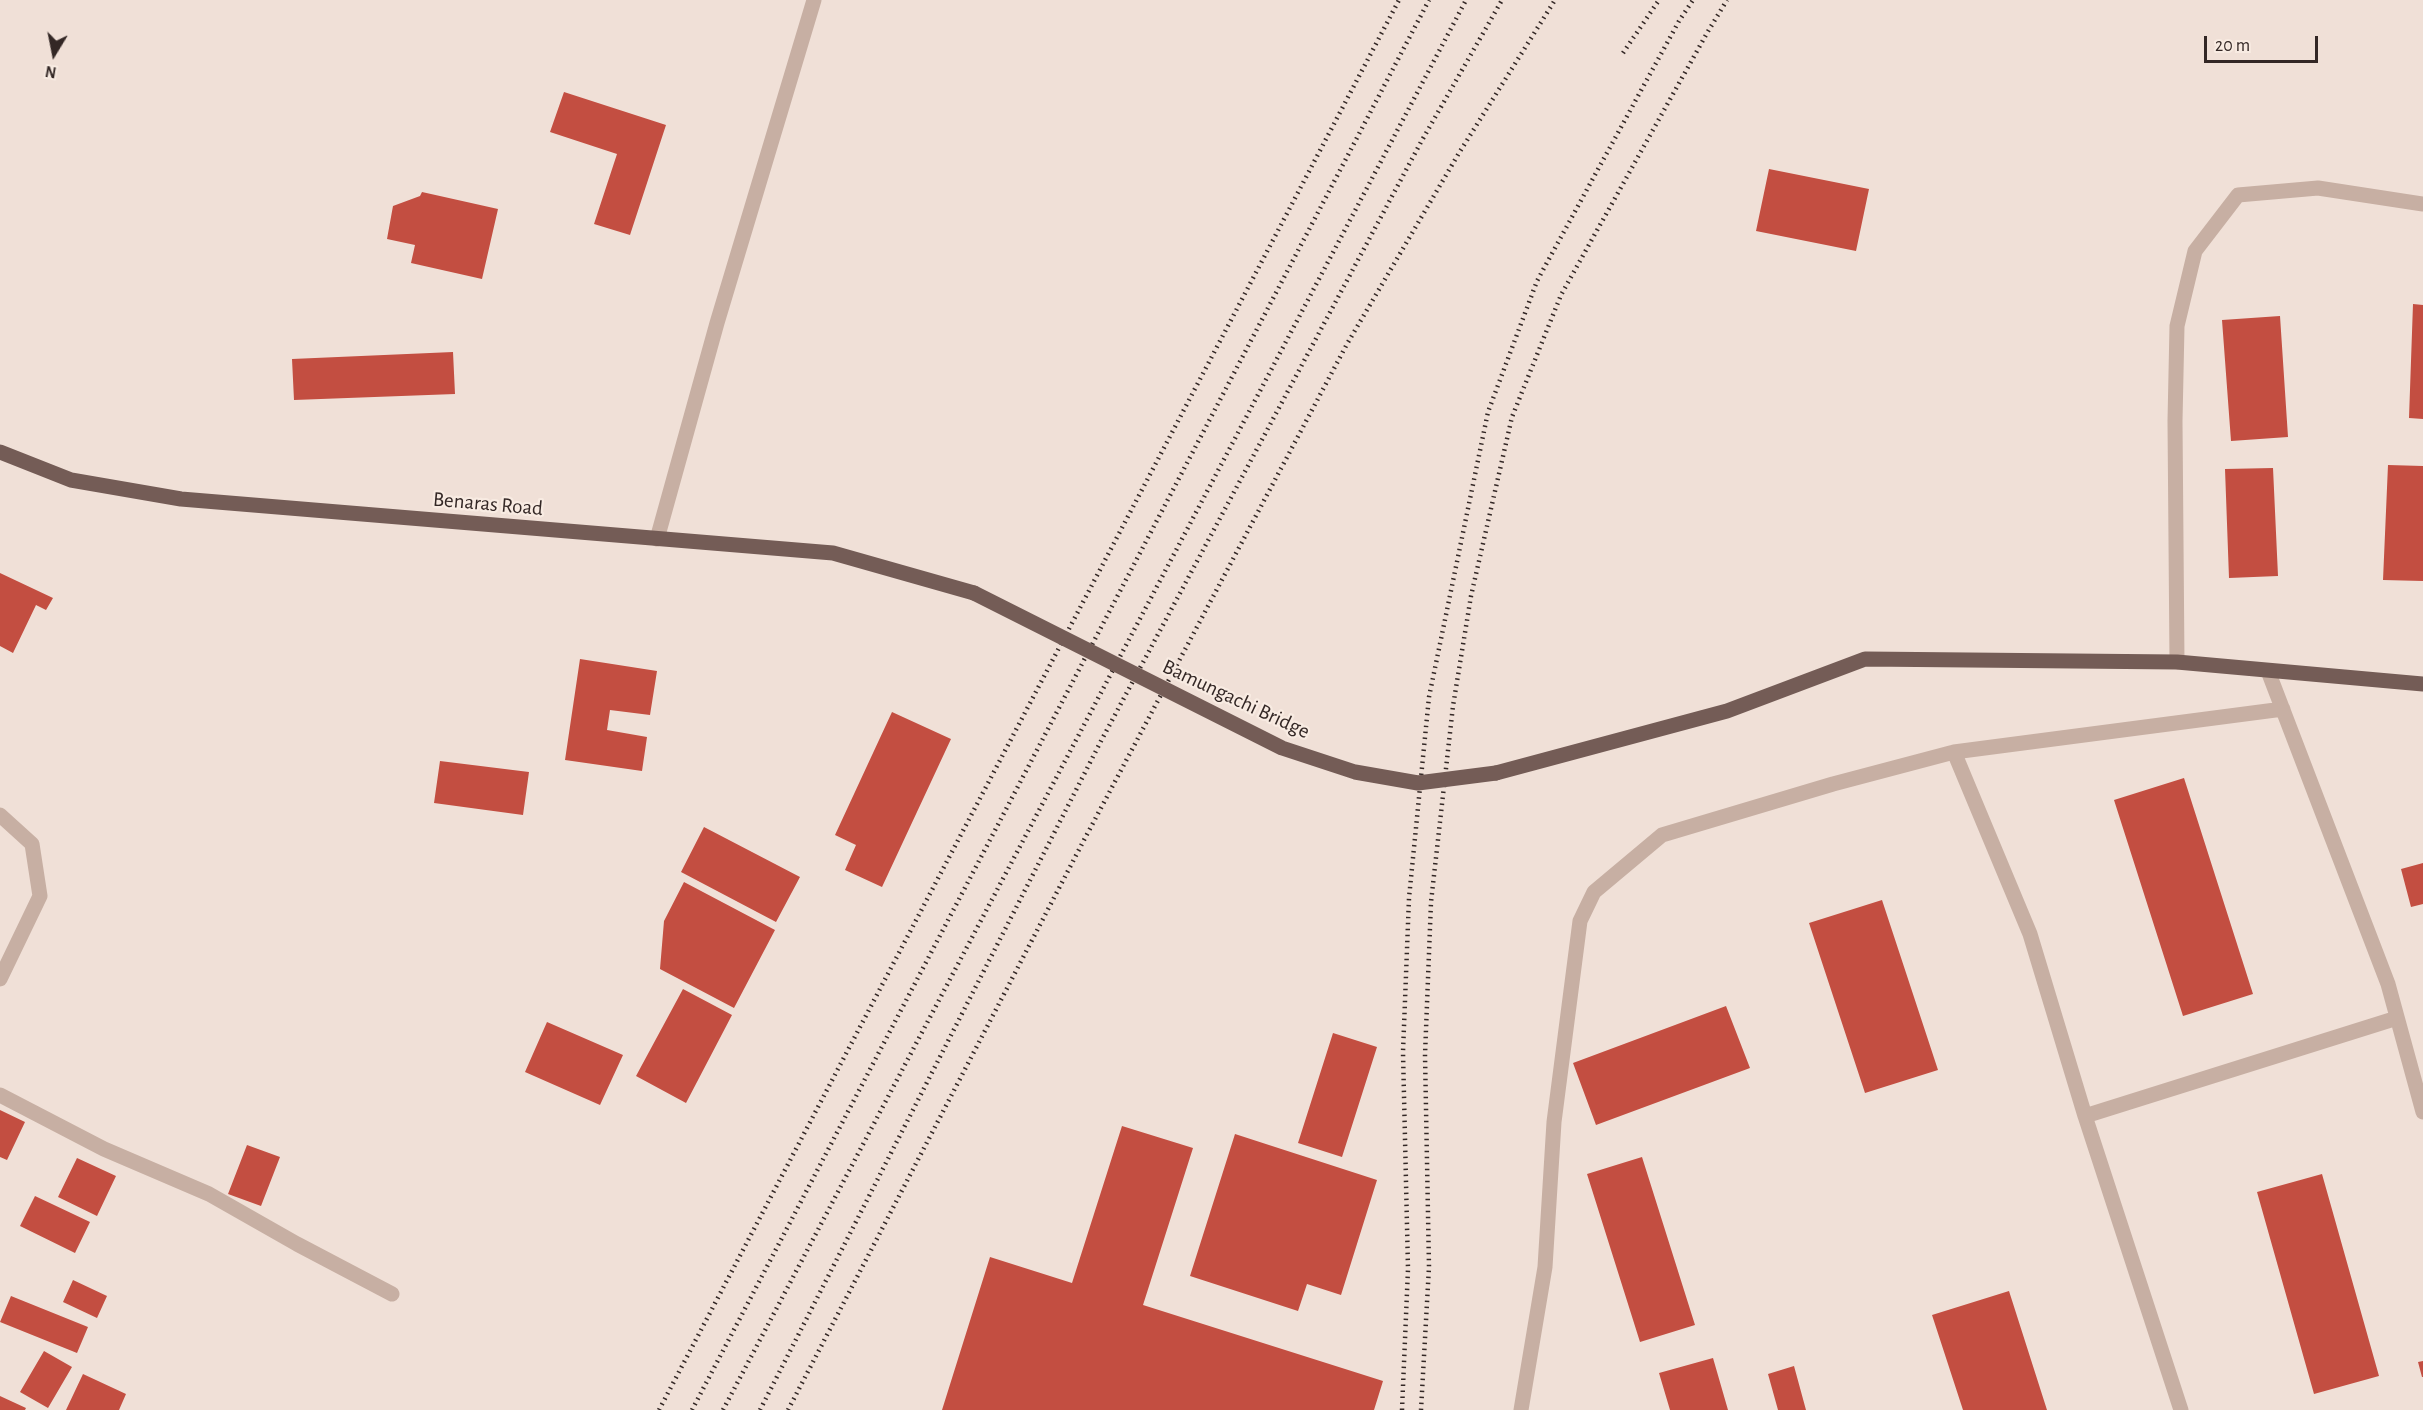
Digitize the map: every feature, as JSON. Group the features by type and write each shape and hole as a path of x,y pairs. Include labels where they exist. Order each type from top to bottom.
{"main road":[{"name":"Benaras Road","path":"0,452 71,480 181,500 833,553 974,593"},
{"name":"Bamungachi Bridge","path":"974,593 1282,748 1355,772 1418,783 1496,773 1727,711 1865,659 2177,662 2423,684"}],"street":[{"path":"657,538 717,323 814,0"},
{"path":"2177,662 2175,421 2177,326 2195,250 2238,195 2318,188 2423,204"},
{"path":"2268,671 2388,984 2423,1112"},
{"path":"1521,1410 1545,1267 1554,1122 1580,921 1594,892 1662,835 1833,784 1954,752 2283,709"},
{"path":"1954,752 2030,934 2085,1116 2181,1410"},
{"path":"0,815 32,844 40,896 0,979"},
{"path":"2085,1116 2397,1018"},
{"path":"0,1095 104,1149 209,1194 392,1294"}],"building":[{"path":"564,92 666,125 630,235 594,224 617,154 550,132"},
{"path":"1769,169 1869,189 1856,251 1756,231"},
{"path":"422,192 498,209 482,279 411,263 415,245 387,239 393,206 420,196"},
{"path":"2413,304 2423,305 2423,419 2409,418"},
{"path":"2280,316 2288,437 2231,441 2222,320"},
{"path":"453,352 455,394 294,400 292,359"},
{"path":"2388,465 2423,466 2423,581 2383,580"},
{"path":"2273,468 2278,576 2229,578 2225,469"},
{"path":"0,573 53,598 46,610 36,605 13,653 0,646"},
{"path":"580,659 657,671 650,715 610,710 607,730 647,737 642,771 565,760"},
{"path":"892,712 951,739 882,887 845,870 856,845 835,835"},
{"path":"440,761 529,772 523,815 434,803"},
{"path":"2184,778 2253,994 2183,1016 2114,800"},
{"path":"704,827 800,877 776,922 681,872"},
{"path":"2423,863 2423,904 2411,907 2401,869"},
{"path":"684,882 775,930 734,1008 660,969 664,921"},
{"path":"1882,900 1938,1070 1865,1093 1809,923"},
{"path":"683,989 732,1015 686,1103 636,1076"},
{"path":"1726,1006 1750,1068 1596,1125 1573,1063"},
{"path":"547,1022 623,1055 600,1105 525,1072"},
{"path":"1333,1033 1377,1047 1342,1157 1298,1143"},
{"path":"0,1110 25,1122 7,1160 0,1157"},
{"path":"1122,1126 1193,1148 1143,1305 1383,1381 1374,1410 942,1410 990,1257 1072,1283"},
{"path":"1235,1134 1377,1180 1341,1295 1307,1284 1298,1311 1190,1276"},
{"path":"247,1145 280,1157 261,1206 228,1194"},
{"path":"1642,1157 1695,1325 1640,1342 1587,1174"},
{"path":"77,1158 116,1176 97,1216 58,1197"},
{"path":"2322,1174 2379,1376 2314,1394 2257,1192"},
{"path":"35,1196 90,1222 75,1253 20,1226"},
{"path":"73,1280 107,1296 97,1318 63,1302"},
{"path":"2009,1291 2047,1410 1963,1410 1932,1315"},
{"path":"11,1296 88,1327 77,1353 0,1322"},
{"path":"44,1351 72,1367 48,1408 20,1392"},
{"path":"1713,1358 1728,1410 1670,1410 1659,1373"},
{"path":"2423,1361 2423,1377 2422,1377 2418,1362"},
{"path":"1794,1366 1806,1410 1778,1410 1768,1374"},
{"path":"83,1374 126,1394 119,1410 66,1410"},
{"path":"0,1396 26,1408 25,1410 0,1410"}],"railway":[{"path":"659,1410 1399,0"},
{"path":"692,1410 1429,0"},
{"path":"723,1410 1466,0"},
{"path":"760,1410 1101,741 1421,142 1502,0"},
{"path":"788,1410 1084,840 1347,344 1459,153 1555,0"},
{"path":"1623,53 1659,0"},
{"path":"1402,1410 1408,1269 1403,1052 1409,898 1429,697 1488,412 1537,281 1679,21 1693,0"},
{"path":"1421,1410 1429,1267 1425,1055 1431,902 1453,706 1471,596 1512,417 1561,295 1727,0"}]}
